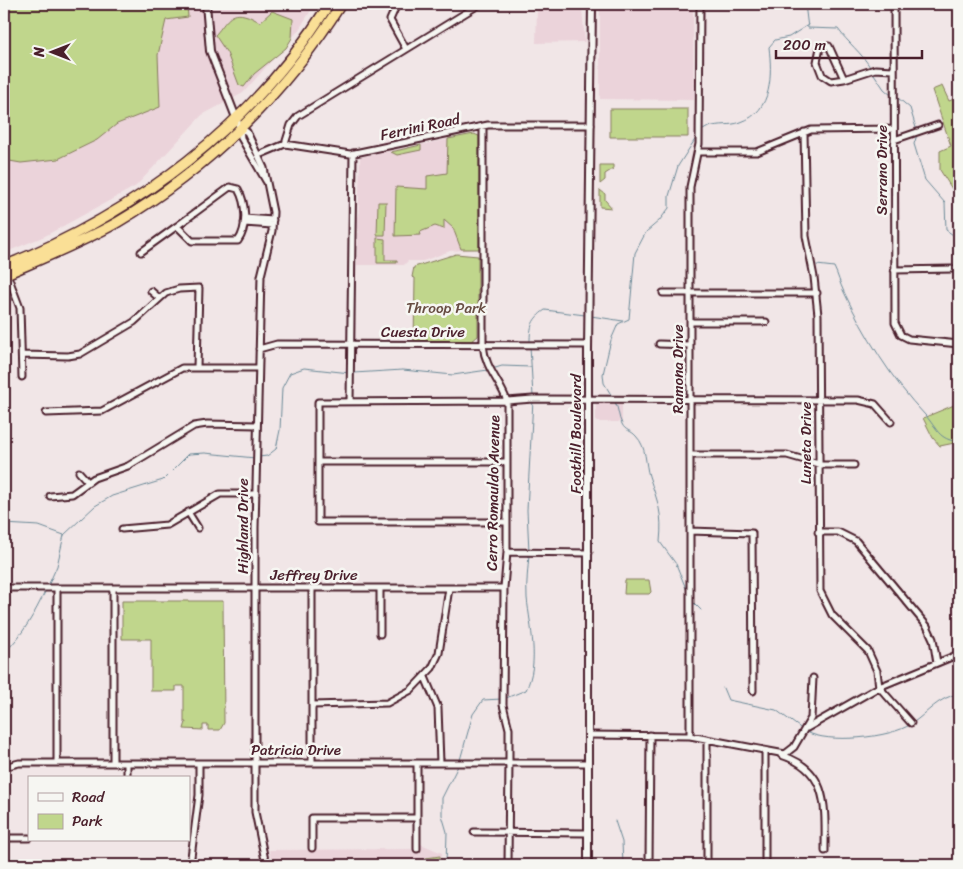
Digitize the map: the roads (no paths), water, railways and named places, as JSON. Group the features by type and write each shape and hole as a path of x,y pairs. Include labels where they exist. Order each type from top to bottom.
{"highway":[{"path":"5,270 82,232 123,208 186,162 237,119 278,73 329,4"},
{"path":"5,270 69,248 117,222 188,176 240,128 299,64 341,4"}],"street":[{"name":"Highland Drive","path":"206,4 210,51 237,119 241,138 269,188"},
{"path":"397,4 390,20 406,49"},
{"path":"259,156 285,144 294,120 298,116 480,4"},
{"name":"Foothill Boulevard","path":"588,865 590,400 588,345 592,4"},
{"name":"Ramona Drive","path":"690,736 690,187 699,152 700,4"},
{"name":"Serrano Drive","path":"894,4 894,318 901,335 909,339 959,344"},
{"path":"844,79 829,46 820,48 817,62 822,76 832,81 844,79 875,69 893,70"},
{"name":"Ferrini Road","path":"285,144 353,153 483,126 591,125"},
{"path":"894,140 938,125"},
{"name":"Cerro Romauldo Avenue","path":"483,126 483,345 489,370 501,384 507,402 507,552 504,588 503,704 508,729 510,763 508,865"},
{"name":"Highland Drive","path":"240,128 247,132 259,156 269,188 273,223 261,276 256,494 255,812 266,865"},
{"path":"699,152 757,152 772,148 804,132 818,129 894,129"},
{"name":"Luneta Drive","path":"804,132 806,236 817,293 818,582 823,600 832,615 868,652 877,671 879,687 910,723"},
{"path":"350,402 353,153"},
{"path":"141,252 230,187 238,189 243,198 244,220 238,241 192,241 177,226"},
{"path":"244,220 273,223"},
{"path":"5,270 20,308 22,377"},
{"path":"894,270 953,270"},
{"path":"22,355 72,356 84,352 134,322 159,298 179,289 199,288 197,367"},
{"path":"151,291 159,298"},
{"path":"663,293 817,293"},
{"path":"690,322 766,322"},
{"name":"Cuesta Drive","path":"259,349 277,344 588,345"},
{"path":"659,344 690,344"},
{"path":"46,413 87,414 102,411 116,406 174,370 197,367 258,368"},
{"path":"507,522 318,522 318,402 507,402 533,399 818,400 870,402 880,408 890,422"},
{"path":"50,496 69,495 100,475 128,466 194,426 207,424 257,425"},
{"path":"690,455 787,455 818,464 854,465"},
{"path":"318,462 508,462"},
{"path":"79,472 88,482"},
{"path":"122,529 161,527 220,494 256,494"},
{"path":"188,512 198,528"},
{"path":"690,532 752,533 752,691"},
{"path":"818,532 844,534 861,546 927,626 933,639 937,663"},
{"path":"507,552 589,552"},
{"name":"Jeffrey Drive","path":"4,588 504,588"},
{"path":"57,588 57,763"},
{"path":"113,588 113,763"},
{"path":"312,588 312,763"},
{"path":"380,588 380,634"},
{"path":"312,705 387,703 411,690 432,668 439,652 449,588"},
{"path":"804,730 879,687 959,654"},
{"path":"424,676 438,708 440,763"},
{"path":"777,754 785,754 791,750 804,730 812,712 812,678"},
{"path":"588,735 690,736 765,751 792,759 806,767 819,784 825,806 826,851"},
{"path":"650,735 650,865"},
{"path":"707,739 707,865"},
{"path":"765,751 765,865"},
{"name":"Patricia Drive","path":"4,767 19,763 588,763"},
{"path":"126,776 127,763"},
{"path":"190,865 196,820 199,763"},
{"path":"417,763 417,849"},
{"path":"312,848 312,818 417,818"},
{"path":"190,820 196,820"},
{"path":"474,832 588,833"},
{"path":"4,838 28,838"}],"waterway":[{"path":"805,4 808,28 838,29 870,67"},
{"path":"703,130 712,126 741,122 752,117 765,101 768,90 770,80 769,47 775,40 789,37 808,25"},
{"path":"874,74 884,89 892,96"},
{"path":"898,98 910,108 916,128"},
{"path":"917,135 914,144 925,180 945,203 946,230 959,239"},
{"path":"613,398 604,383 603,374 611,340 618,324 629,319 635,253 646,232 659,221 669,208 669,196 678,166 696,138"},
{"path":"817,265 834,267 861,325 890,372 939,433 952,441 959,442"},
{"path":"530,342 533,323 545,310 585,315"},
{"path":"591,316 623,321"},
{"path":"530,346 533,396"},
{"path":"492,369 502,366 531,367"},
{"path":"259,457 267,456 276,449 280,430 282,388 290,373 304,368 350,373"},
{"path":"354,373 403,370 453,375 488,370"},
{"path":"529,551 527,510 533,400"},
{"path":"615,402 623,426 634,434 642,445 659,508 661,523 660,542 676,564 687,591"},
{"path":"48,586 57,566 64,535 95,506 112,496 163,480 189,454 205,453 255,458"},
{"path":"4,524 39,526 64,535"},
{"path":"506,698 526,690 532,668 533,644 527,598 529,555"},
{"path":"4,653 23,631 46,590"},
{"path":"692,601 701,610"},
{"path":"723,688 728,700 776,710 803,730"},
{"path":"807,732 829,738 859,738 889,733 911,724 945,698 959,694"},
{"path":"460,760 473,714 483,700 502,699"},
{"path":"446,865 447,832 442,815 442,798 458,766"},
{"path":"615,821 622,842 623,865"}],"park label":[{"name":"Throop Park","path":"446,308"}]}
